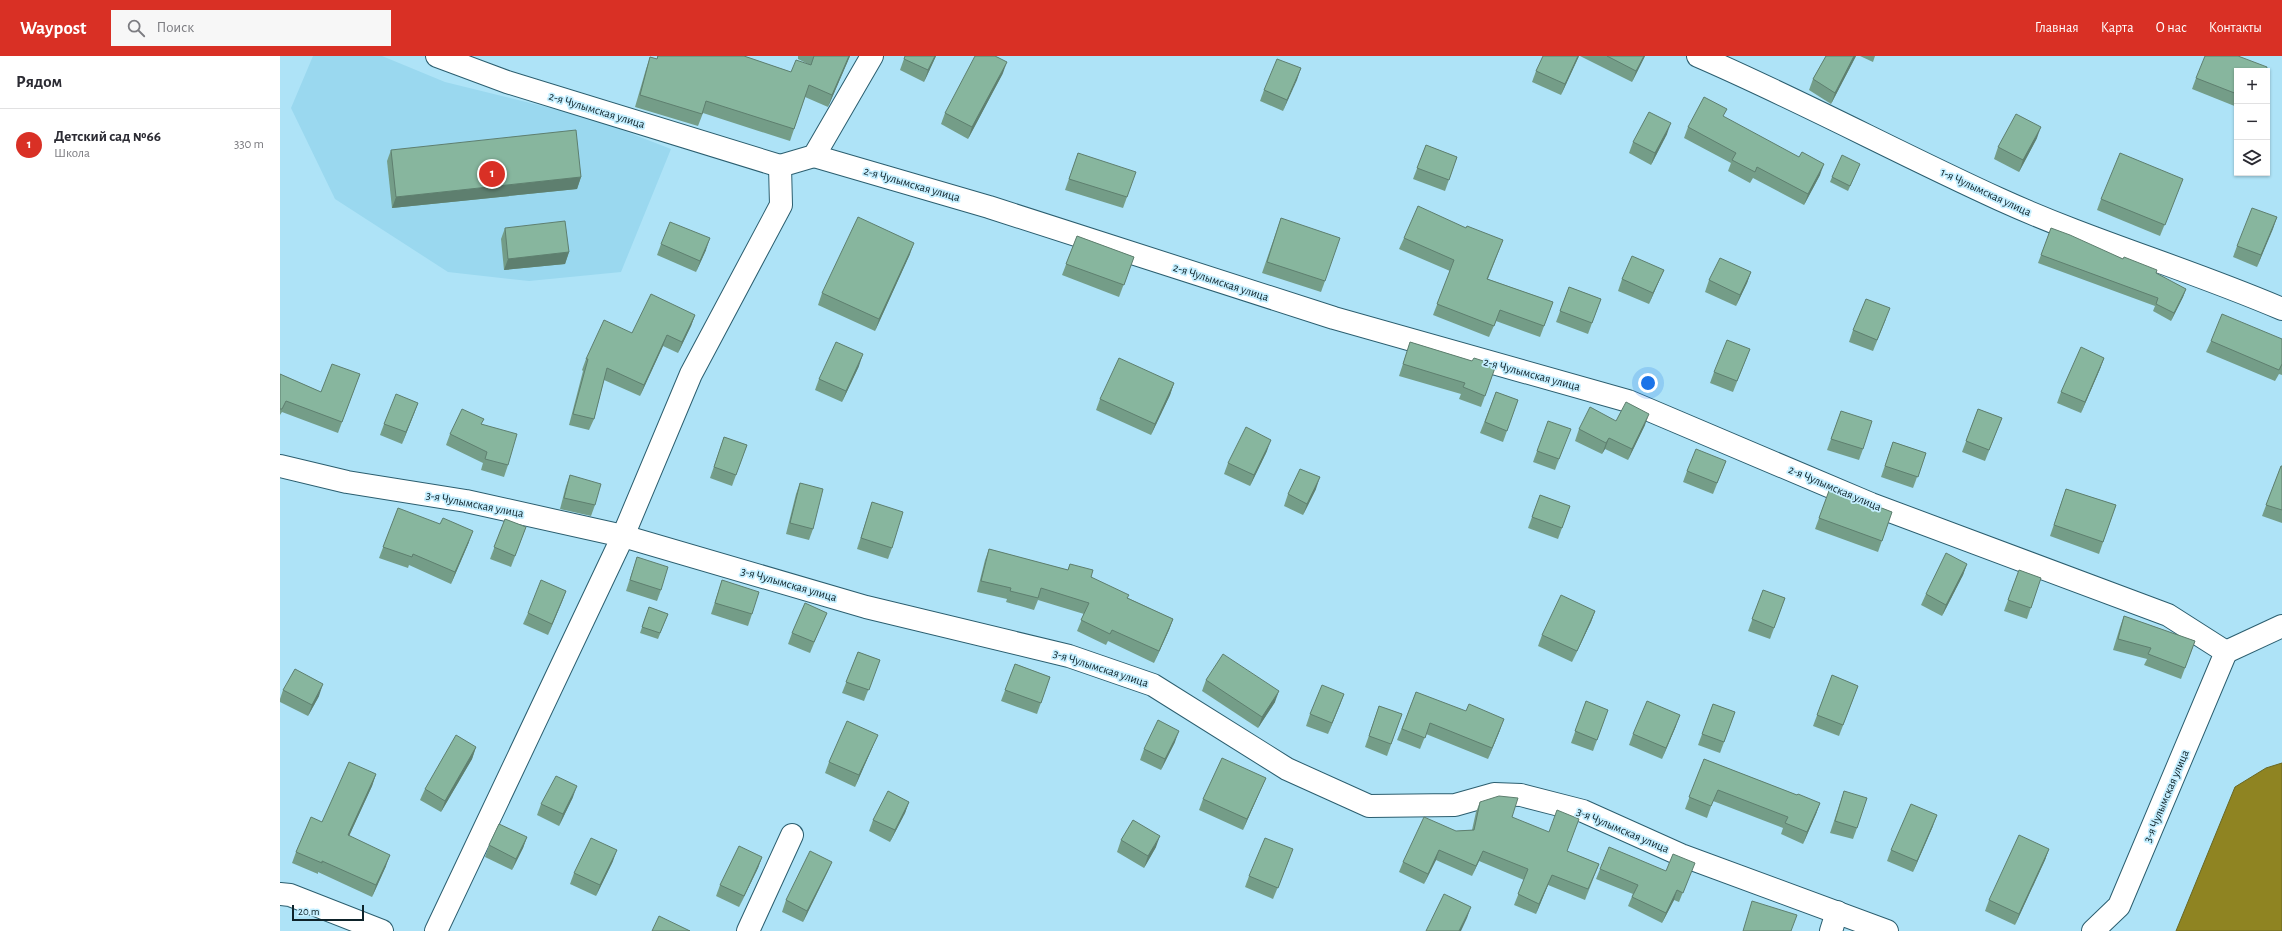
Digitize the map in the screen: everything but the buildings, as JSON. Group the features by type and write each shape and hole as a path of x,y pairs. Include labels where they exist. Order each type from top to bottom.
{"street":[{"name":"2-я Чулымская улица","path":"437,56 507,82 780,166"},
{"path":"436,931 623,536 691,374 781,205 780,166 814,156 872,56"},
{"name":"1-я Чулымская улица","path":"1698,56 1744,76 1999,199 2110,245 2282,309"},
{"name":"2-я Чулымская улица","path":"814,156 989,206 1334,318 1628,401 1871,504 2168,615 2226,652"},
{"name":"3-я Чулымская улица","path":"280,466 347,482 466,501 623,536 866,607 1069,656 1153,685 1287,769 1369,806 1455,805 1494,794 1521,795 1583,811 1834,922 1887,931"},
{"path":"2226,652 2282,626"},
{"name":"3-я Чулымская улица","path":"2093,931 2119,906 2226,652"},
{"path":"748,931 792,835"},
{"path":"280,894 290,895 382,931"}],"shaded area":[{"path":"313,56 382,56 445,82 591,118 671,149 621,272 529,281 448,272 335,199 291,108"},
{"path":"2282,763 2282,931 2176,931 2235,787 2266,768"}],"place":[{"name":"Детский сад №66","path":"492,174"}]}
